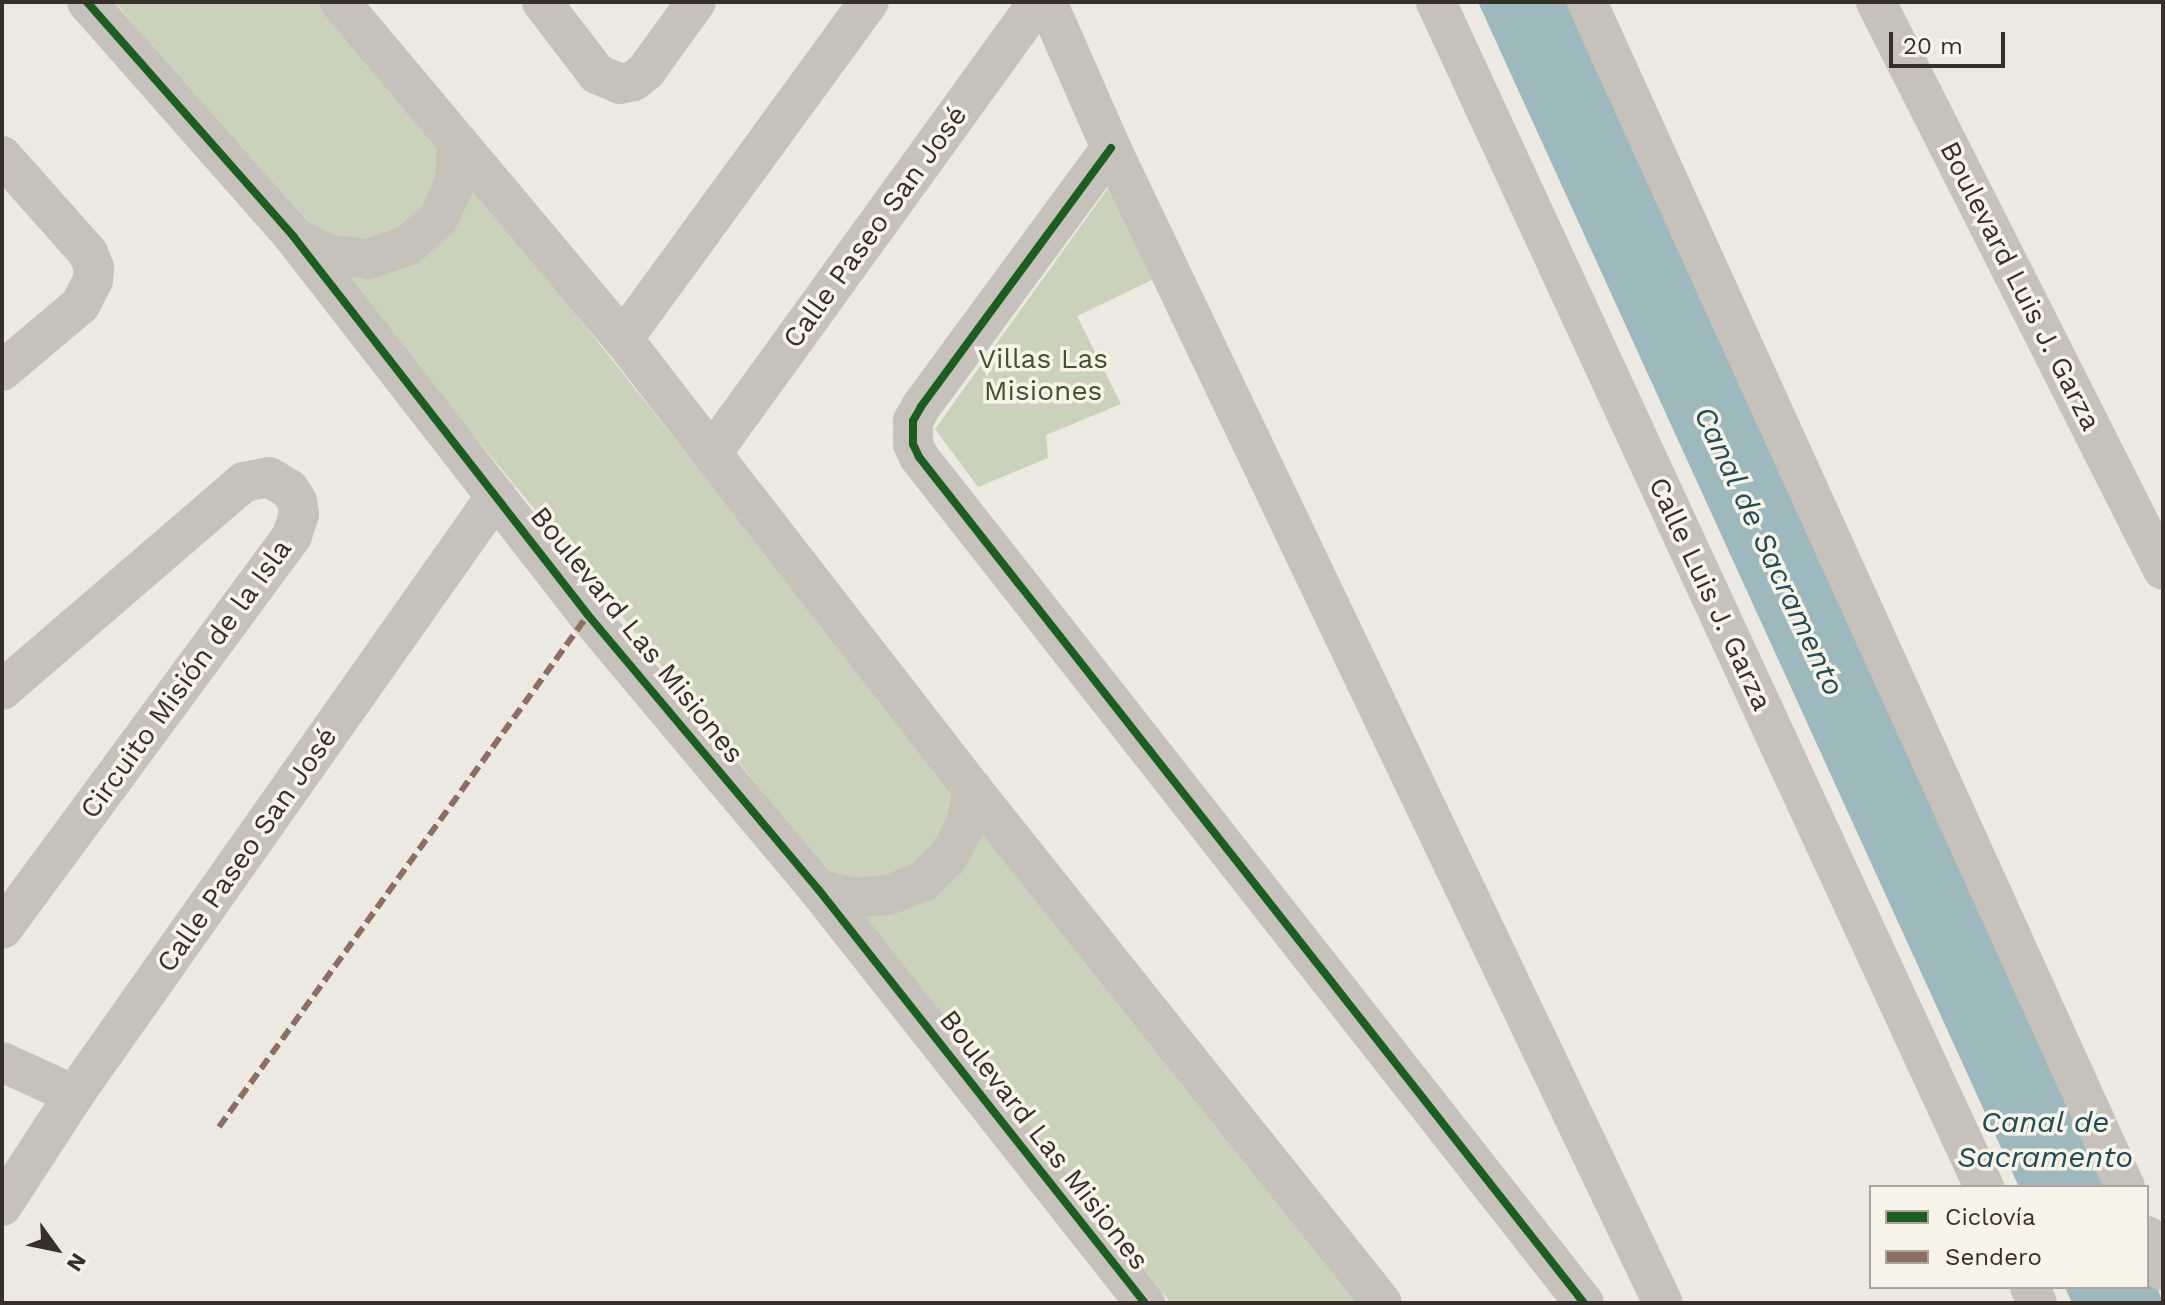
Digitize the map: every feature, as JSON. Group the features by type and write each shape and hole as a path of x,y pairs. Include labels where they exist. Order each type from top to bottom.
{"street":[{"name":"Boulevard Las Misiones","path":"87,2 293,236 588,615 818,889 1145,1303"},
{"path":"340,2 623,339 972,789 1382,1303"},
{"path":"542,2 597,74 620,84 634,81 646,71 696,2"},
{"path":"623,339 869,2"},
{"name":"Calle Paseo San José","path":"712,453 1038,2"},
{"path":"1047,2 1111,148 1663,1303"},
{"name":"Calle Luis J. Garza","path":"1436,2 1983,1185"},
{"path":"1587,2 2124,1185"},
{"name":"Boulevard Luis J. Garza","path":"1876,2 2163,570"},
{"path":"293,236 329,255 369,259 407,246 438,219 450,195 455,183 457,142"},
{"path":"1111,148 921,407 913,421 913,444 919,457 1584,1303"},
{"path":"2,156 88,253 94,268 93,280 80,305 2,371"},
{"name":"Circuito Misión de la Isla","path":"2,690 244,482 257,478 280,481 297,501 298,525 292,536 2,929"},
{"name":"Calle Paseo San José","path":"2,1206 74,1095 496,496"},
{"path":"818,889 853,898 889,895 923,881 949,856 966,824 972,789"},
{"path":"2,1062 74,1095"},
{"path":"2149,1240 2163,1271"}],"green space":[{"path":"115,2 319,2 440,143 1361,1303 1171,1303 589,575"},
{"name":"Villas Las Misiones","path":"1111,184 1154,279 1077,316 1121,404 1046,435 1048,458 978,487 935,429"}],"water":[{"name":"Canal de Sacramento","path":"1478,2 1571,2 2112,1185 2018,1185"},
{"path":"2149,1266 2163,1303 2072,1303 2066,1289 2149,1289"}],"marked path":[{"path":"219,1127 588,615"}],"cycle path":[{"path":"87,2 293,236 588,615 818,889 1145,1303"},
{"path":"1111,148 921,407 913,421 913,444 919,457 1584,1303"}]}
